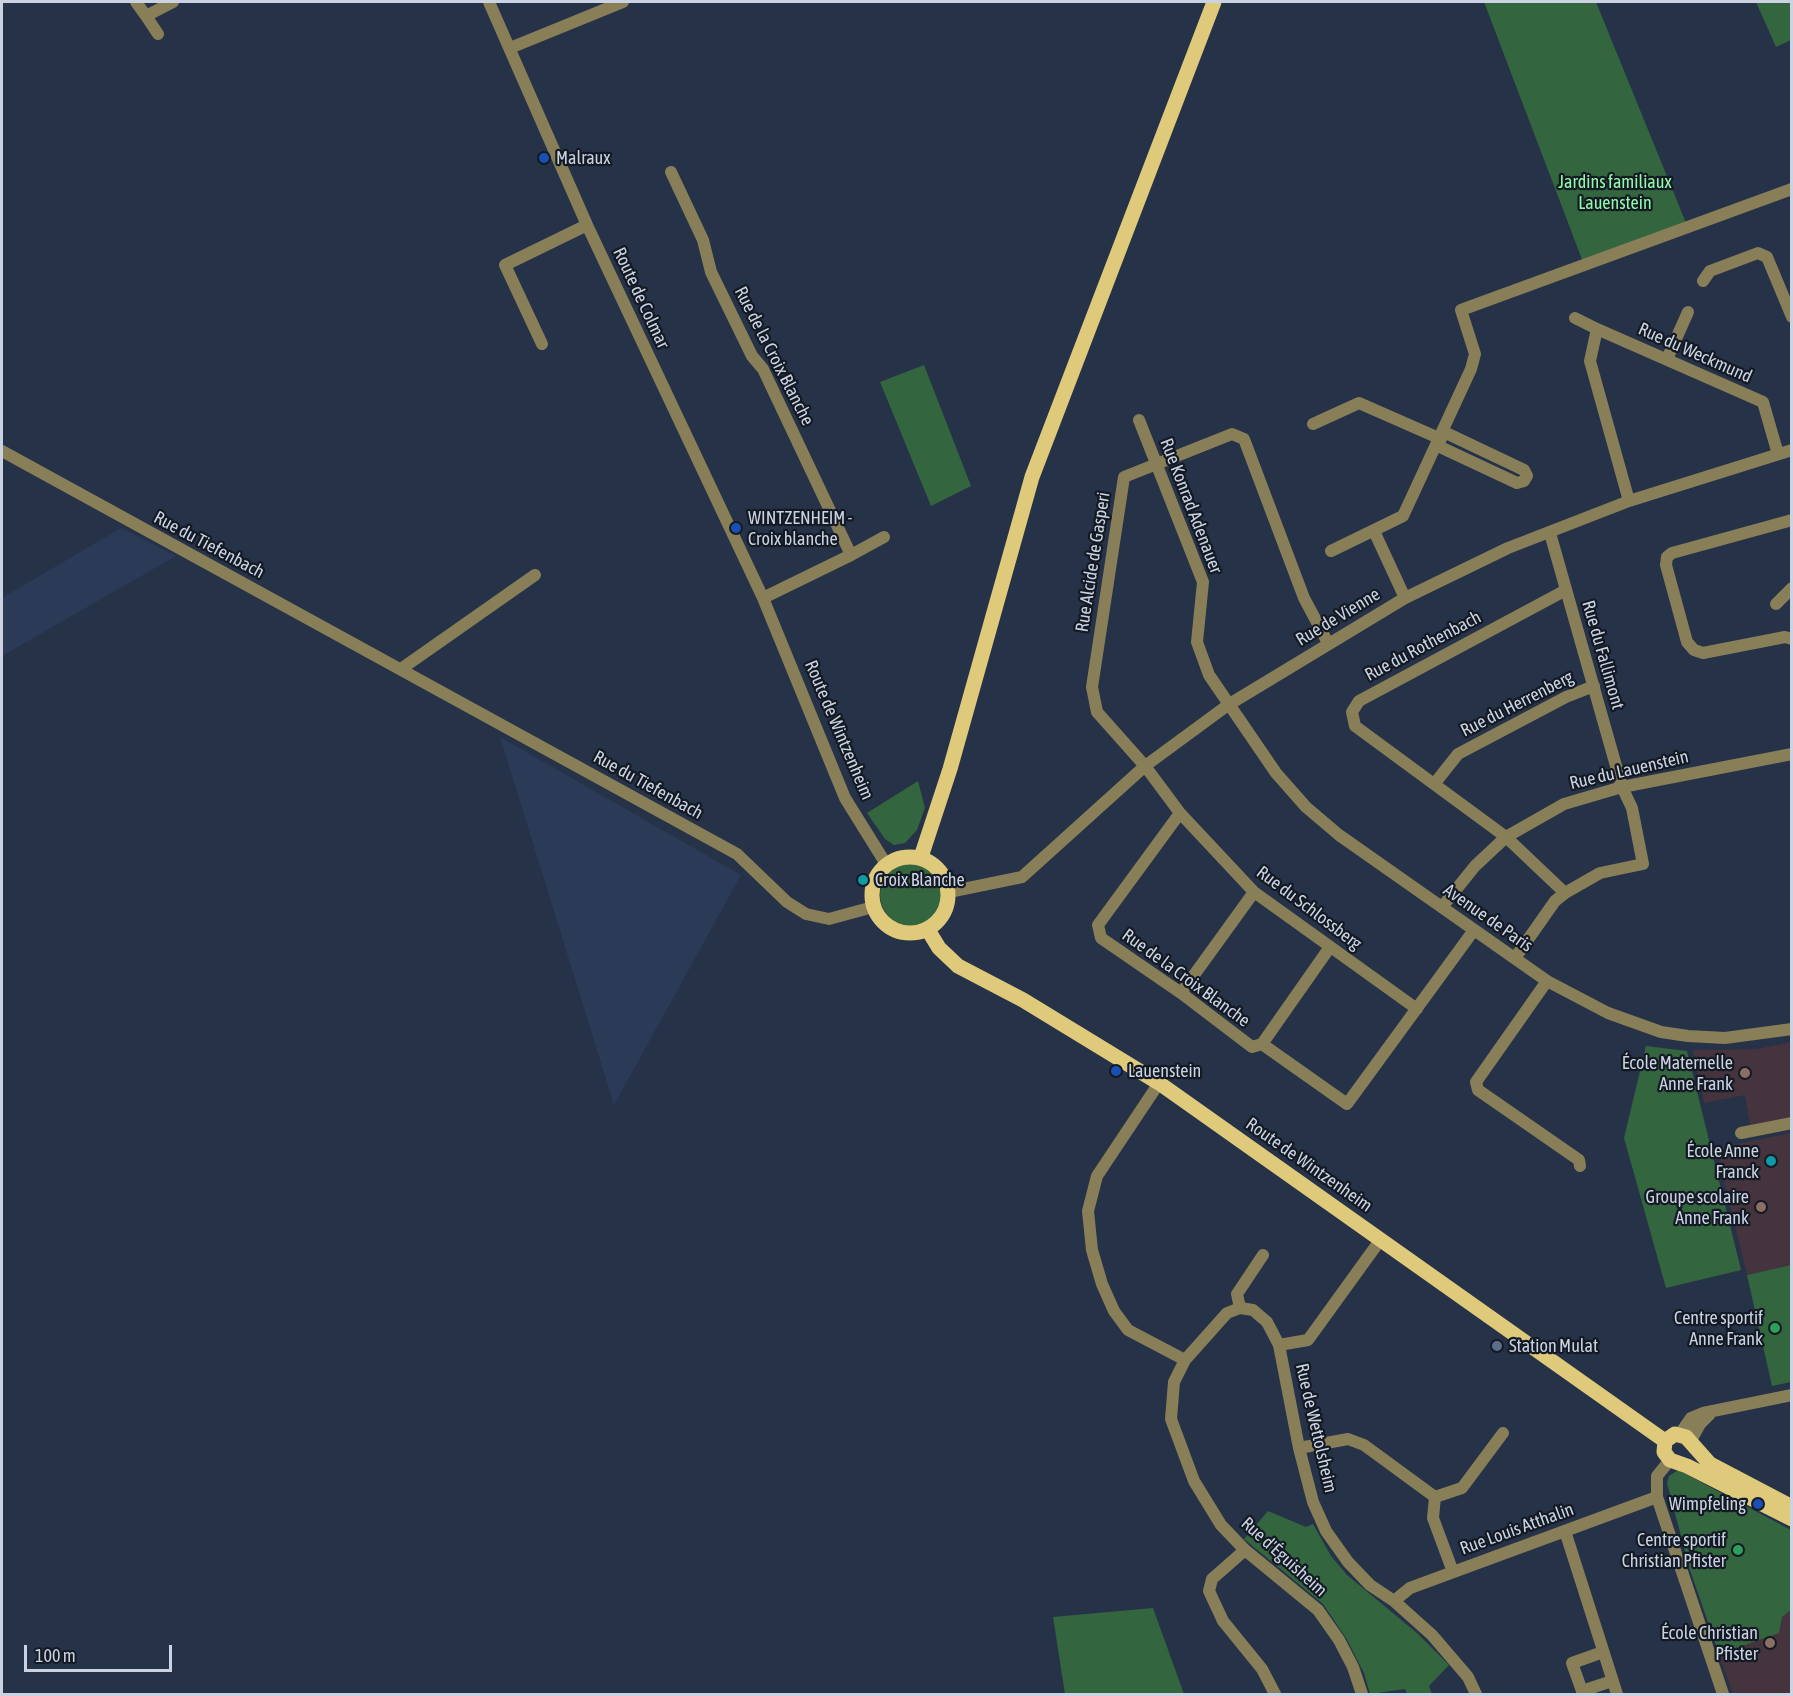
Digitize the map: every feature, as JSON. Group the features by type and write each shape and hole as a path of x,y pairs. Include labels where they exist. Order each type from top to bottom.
{"main road":[{"path":"921,857 950,769 1032,477 1214,2"},
{"path":"904,856 921,857 940,871 949,892 947,908 939,921 928,930 909,934 893,929 881,921 873,907 872,888 876,875 886,864 904,856"},
{"name":"Route de Wintzenheim","path":"928,930 939,948 958,966 1023,1000 1159,1083 1665,1442"},
{"path":"1791,1507 1710,1464 1685,1438 1671,1435 1665,1442 1664,1452 1672,1461 1687,1466 1791,1519"},
{"path":"1672,1461 1688,1457 1685,1438"}],"street":[{"path":"136,2 159,34"},
{"path":"146,16 173,2"},
{"name":"Route de Colmar","path":"489,2 587,225 765,602"},
{"path":"510,48 623,2"},
{"name":"Rue de la Croix Blanche","path":"671,172 703,240 711,272 752,356 763,369 850,555"},
{"path":"1331,551 1403,516 1441,439 1475,354 1461,310 1791,189"},
{"path":"542,344 505,265 587,225"},
{"path":"1703,281 1710,271 1758,253 1767,257 1791,317"},
{"path":"1667,359 1688,312"},
{"name":"Rue du Weckmund","path":"1575,318 1763,402 1779,454"},
{"path":"1597,329 1590,361 1629,501"},
{"path":"1313,424 1359,403 1441,439 1524,470 1527,476 1524,481 1517,483 1441,439"},
{"name":"Rue Konrad Adenauer","path":"1139,420 1203,582 1197,642 1209,675 1228,705"},
{"name":"Rue Alcide de Gasperi","path":"1145,766 1097,712 1092,687 1124,477 1232,434 1244,439 1304,598 1328,643"},
{"name":"Rue de Vienne","path":"949,892 1022,877 1145,766 1228,705 1405,598 1508,548 1629,501 1791,450"},
{"name":"Rue du Tiefenbach","path":"2,451 737,854 787,902 806,915 829,919 873,907"},
{"path":"1791,520 1672,553 1667,557 1666,566 1687,642 1694,650 1703,653 1785,637 1791,639"},
{"path":"1374,531 1405,598"},
{"name":"Rue du Fallimont","path":"1550,533 1622,787 1632,808 1643,864 1600,873 1564,893"},
{"path":"765,602 884,537"},
{"path":"401,669 535,575"},
{"path":"1776,604 1791,588"},
{"name":"Rue du Rothenbach","path":"1564,893 1506,837 1355,726 1352,712 1359,701 1566,590"},
{"name":"Route de Wintzenheim","path":"765,602 844,798 886,864"},
{"name":"Rue du Herrenberg","path":"1435,783 1458,754 1566,697 1594,686"},
{"name":"Avenue de Paris","path":"1228,705 1276,773 1306,807 1339,835 1547,981 1608,1013 1661,1032 1725,1038 1791,1029"},
{"name":"Rue du Lauenstein","path":"1443,907 1475,866 1506,837 1564,804 1622,787 1791,754"},
{"name":"Rue du Schlossberg","path":"1145,766 1180,813 1254,892 1417,1009"},
{"name":"Rue de la Croix Blanche","path":"1180,813 1098,925 1101,938 1181,993 1252,1047 1262,1044 1347,1104 1474,930"},
{"path":"1181,993 1254,892"},
{"path":"1515,958 1555,901 1564,893"},
{"path":"1262,1044 1330,947"},
{"path":"1547,981 1476,1082 1478,1090 1579,1160 1580,1166"},
{"path":"1159,1083 1097,1176 1088,1211 1090,1235 1102,1284 1114,1311 1124,1324 1141,1339 1185,1360 1227,1313 1240,1308 1237,1294 1263,1255"},
{"path":"1742,1133 1791,1123"},
{"path":"1280,1345 1308,1340 1381,1239"},
{"name":"Rue de Wettolsheim","path":"1240,1308 1254,1310 1267,1322 1280,1345 1299,1448 1313,1502 1326,1531 1348,1562 1370,1585 1394,1601 1432,1635 1468,1677 1476,1695"},
{"name":"Rue d'Éguisheim","path":"1185,1360 1174,1382 1171,1419 1194,1481 1221,1526 1245,1550 1318,1610 1344,1649 1353,1667 1362,1695"},
{"path":"1685,1438 1691,1418 1713,1411 1791,1395"},
{"path":"1435,1497 1462,1488 1503,1432"},
{"path":"1299,1448 1348,1439 1364,1445 1435,1497"},
{"path":"1672,1461 1657,1476 1657,1497 1723,1695"},
{"path":"1435,1497 1433,1518 1453,1572"},
{"name":"Rue Louis Atthalin","path":"1394,1601 1410,1588 1657,1497"},
{"path":"1565,1531 1617,1695"},
{"path":"1245,1550 1212,1579 1209,1591 1223,1621 1262,1669 1275,1695"},
{"path":"1603,1652 1572,1663 1582,1691 1612,1681"}],"shaded area":[{"path":"121,528 176,556 2,656 2,598"},
{"path":"500,737 741,875 614,1105"},
{"name":"École Maternelle Anne Frank","path":"1791,1042 1791,1117 1750,1125 1745,1095 1704,1103 1693,1050 1757,1049"},
{"name":"Groupe scolaire Anne Frank","path":"1791,1133 1791,1265 1747,1275 1716,1148"},
{"name":"École Christian Pfister","path":"1791,1610 1791,1694 1733,1694 1719,1654 1778,1633 1782,1617"}],"green space":[{"name":"Jardins familiaux Lauenstein","path":"1484,2 1596,2 1686,223 1583,262"},
{"path":"1756,2 1791,2 1791,40 1776,47"},
{"path":"924,365 971,486 931,506 880,382"},
{"path":"918,781 925,808 917,830 905,843 894,845 885,839 867,813"},
{"path":"911,864 923,866 933,873 940,883 942,895 940,907 933,917 923,924 911,926 899,924 889,917 882,907 880,895 882,883 889,873 899,866"},
{"path":"1646,1046 1687,1051 1741,1270 1666,1288 1624,1138"},
{"name":"Centre sportif Anne Frank","path":"1791,1265 1791,1382 1772,1386 1747,1275"},
{"name":"Centre sportif Christian Pfister","path":"1678,1470 1791,1530 1791,1610 1782,1617 1779,1633 1719,1654 1690,1570 1667,1483 1669,1476"},
{"path":"1268,1511 1306,1527 1313,1524 1331,1556 1347,1575 1417,1633 1449,1665 1429,1686 1432,1694 1407,1694 1405,1689 1370,1694 1364,1673 1346,1638 1323,1604 1244,1539"},
{"path":"1153,1608 1184,1694 1065,1694 1053,1617"}],"place":[{"name":"Malraux","path":"544,158"},
{"name":"WINTZENHEIM - Croix blanche","path":"736,528"},
{"name":"Croix Blanche","path":"863,880"},
{"name":"Lauenstein","path":"1116,1071"},
{"name":"École Maternelle Anne Frank","path":"1745,1073"},
{"name":"École Anne Franck","path":"1771,1161"},
{"name":"Groupe scolaire Anne Frank","path":"1761,1207"},
{"name":"Centre sportif Anne Frank","path":"1775,1328"},
{"name":"Station Mulat","path":"1497,1346"},
{"name":"Wimpfeling","path":"1758,1504"},
{"name":"Centre sportif Christian Pfister","path":"1738,1550"},
{"name":"École Christian Pfister","path":"1770,1643"}]}
